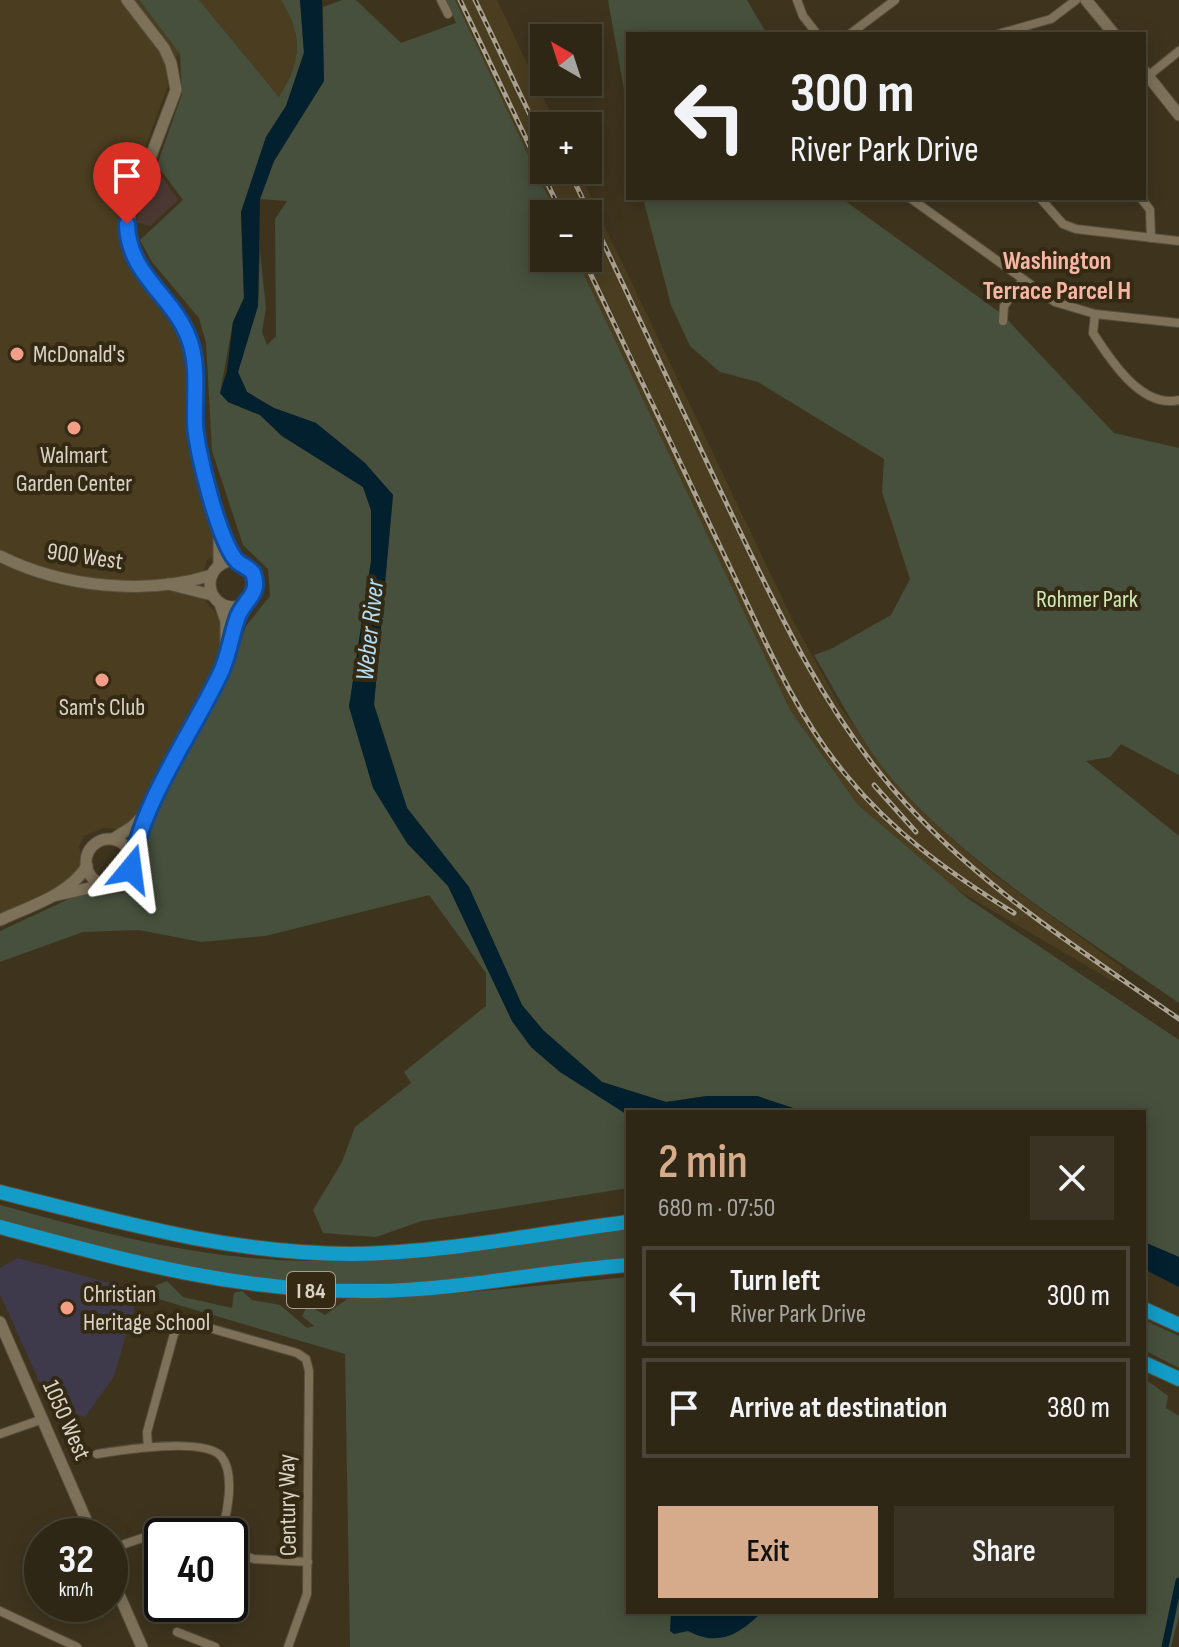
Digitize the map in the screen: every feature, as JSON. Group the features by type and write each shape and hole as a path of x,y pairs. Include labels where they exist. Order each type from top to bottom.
{"highway":[{"name":"I 84","path":"0,1192 189,1240 288,1251 351,1254 417,1250 626,1222"},
{"name":"I 84","path":"0,1227 157,1270 311,1290 438,1288 626,1265"},
{"path":"1146,1310 1179,1325"},
{"path":"1146,1364 1179,1379"}],"street":[{"path":"52,896 124,880 131,869 131,855 150,810 222,671 243,605 252,597 256,585 253,573 238,562 220,526 197,447 195,368 188,336 138,267 127,243 130,211 176,90 171,63 164,48 127,0"},
{"path":"441,0 448,14"},
{"path":"797,0 803,16 815,32"},
{"path":"853,32 895,0"},
{"path":"1012,32 1051,19 1076,0"},
{"path":"1086,0 1112,32"},
{"path":"1179,51 1146,74 1179,115"},
{"path":"913,200 1065,308 1179,323"},
{"path":"929,212 931,200"},
{"path":"1042,200 1063,224 1076,229 1179,241"},
{"path":"1142,200 1150,210 1151,238"},
{"path":"1003,321 1004,306 1023,280"},
{"path":"1095,314 1093,333 1138,389 1158,401 1179,400"},
{"path":"220,526 215,571 216,599 228,651"},
{"name":"900 West","path":"0,556 35,571 77,582 167,584 216,599"},
{"path":"215,571 238,562"},
{"name":"900 West","path":"167,584 215,571"},
{"path":"216,599 231,607 243,605"},
{"path":"103,885 92,878 87,866 88,854 94,845 113,839 150,810"},
{"path":"113,839 124,844 131,855"},
{"path":"0,920 52,896 80,877 87,866"},
{"name":"1050 West","path":"0,1322 85,1518"},
{"name":"Century Way","path":"148,1447 147,1432 174,1334 180,1324 192,1323 297,1353 306,1359 309,1371 308,1562 305,1602 288,1647"},
{"path":"0,1434 43,1419"},
{"path":"97,1454 148,1447 209,1449 220,1456 227,1468 223,1518"},
{"path":"248,1557 308,1562"},
{"path":"0,1611 77,1647"},
{"path":"128,1615 142,1647"},
{"path":"177,1632 215,1647"}],"shaded area":[{"path":"0,0 139,0 180,54 166,66 168,86 123,207 123,222 125,243 179,324 186,345 193,446 226,548 207,560 199,584 204,599 224,623 225,638 216,666 134,820 119,829 104,828 84,836 79,847 86,873 63,888 0,915"},
{"path":"199,0 281,0 293,18 297,44 295,72 279,97"},
{"path":"448,0 497,0 530,69 530,96 543,96 550,112 530,112 530,172"},
{"path":"156,168 178,200 150,226 136,222"},
{"path":"536,184 585,184 592,200 543,200"},
{"path":"602,220 792,619 841,708 882,763 952,839 997,877 1123,968 1114,982 944,882 858,806 788,707 578,272 602,272"},
{"path":"18,1258 139,1291 114,1376 85,1417 49,1403 0,1294 0,1268"}],"green space":[{"path":"139,0 199,0 279,97 292,72 297,49 293,25 281,0 300,0 304,52 286,106 266,137 241,212 244,298 233,322 220,393 228,402 260,415 282,436 363,487 371,510 371,561 349,707 407,843 448,886 512,1021 531,1047 560,1072 626,1113 626,1188 422,1221 376,1237 323,1233 313,1210 342,1162 355,1127 411,1083 404,1072 486,1006 486,973 429,895 265,936 201,942 139,930 83,932 0,962 0,931 71,898 89,893 107,895 125,892 139,879 146,866 149,826 229,676 246,626 270,596 268,569 243,545 212,451 206,343 199,318 152,262 140,240 183,200 157,165 182,94 180,54"},
{"path":"342,0 356,0 401,43 456,23 446,0 455,0 530,159 530,184 542,184 549,200 530,200 530,272 583,272 790,710 858,805 967,898 1179,1040 1179,1257 1146,1243 1146,1110 799,1110 757,1096 707,1096 666,1102 602,1082 543,1030 522,1005 469,887 407,808 374,704 393,495 365,463 316,423 274,408 247,392 238,372 258,306 260,252 266,308 262,332 267,345 276,336 275,219 287,201 260,199 274,161 324,81 323,7"},
{"path":"608,0 747,0 766,32 626,32 626,101"},
{"name":"Rohmer Park","path":"644,200 844,200 1002,314 1114,433 1179,448 1179,775 1121,744 1110,757 1086,761 1179,836 1179,1003 998,876 931,819 887,773 864,741 814,655 831,649 891,615 910,579 882,492 884,459 758,382 720,372 690,346 671,305"},
{"path":"0,1205 114,1235 191,1250 309,1261 429,1254 626,1226 626,1258 401,1284 322,1284 182,1266 0,1221"},
{"path":"626,1277 626,1614 1146,1614 1146,1380 1168,1396 1166,1408 1179,1416 1179,1616 1171,1647 350,1647 345,1354 138,1293 167,1281 183,1297 232,1308 234,1293 242,1291 252,1300 280,1305 307,1328 314,1326 302,1316 308,1305 325,1315 347,1299 449,1294"},
{"path":"1146,1321 1179,1336 1179,1368 1146,1351"}],"water":[{"name":"Weber River","path":"300,0 322,0 324,81 274,161 260,199 258,306 238,372 247,392 274,408 316,423 365,463 393,495 374,705 407,808 469,887 522,1005 543,1030 602,1082 666,1102 707,1096 757,1096 799,1110 626,1110 626,1114 560,1072 531,1047 512,1021 448,886 407,843 373,788 349,707 371,561 371,510 363,487 282,436 260,415 228,402 220,393 227,371 233,322 244,298 241,212 266,137 286,106 304,53"},
{"path":"1146,1243 1179,1257 1179,1287 1146,1270"},
{"path":"671,1614 760,1614 745,1627 719,1638 699,1636 688,1631 674,1634 670,1631"}],"waterway":[{"path":"1165,1647 1179,1581"}],"railway":[{"path":"460,0 555,200"},
{"path":"475,0 530,115"},
{"path":"576,184 777,608 818,684 866,755 924,823 992,884 1028,913 1179,1019"},
{"path":"590,272 766,643 794,698 827,751 864,796 903,834 1014,913"},
{"path":"874,785 916,832"}],"place":[{"name":"McDonald's","path":"17,354"},
{"name":"Walmart Garden Center","path":"74,428"},
{"name":"Sam's Club","path":"102,680"},
{"name":"Christian Heritage School","path":"67,1308"}],"district":[{"name":"Washington Terrace Parcel H","path":"1057,275"}],"route":[{"path":"127,224 127,243 131,254 182,324 192,347 197,447 220,526 238,562 253,573 256,585 252,597 239,614 222,671 150,810 131,855 131,869"}]}
